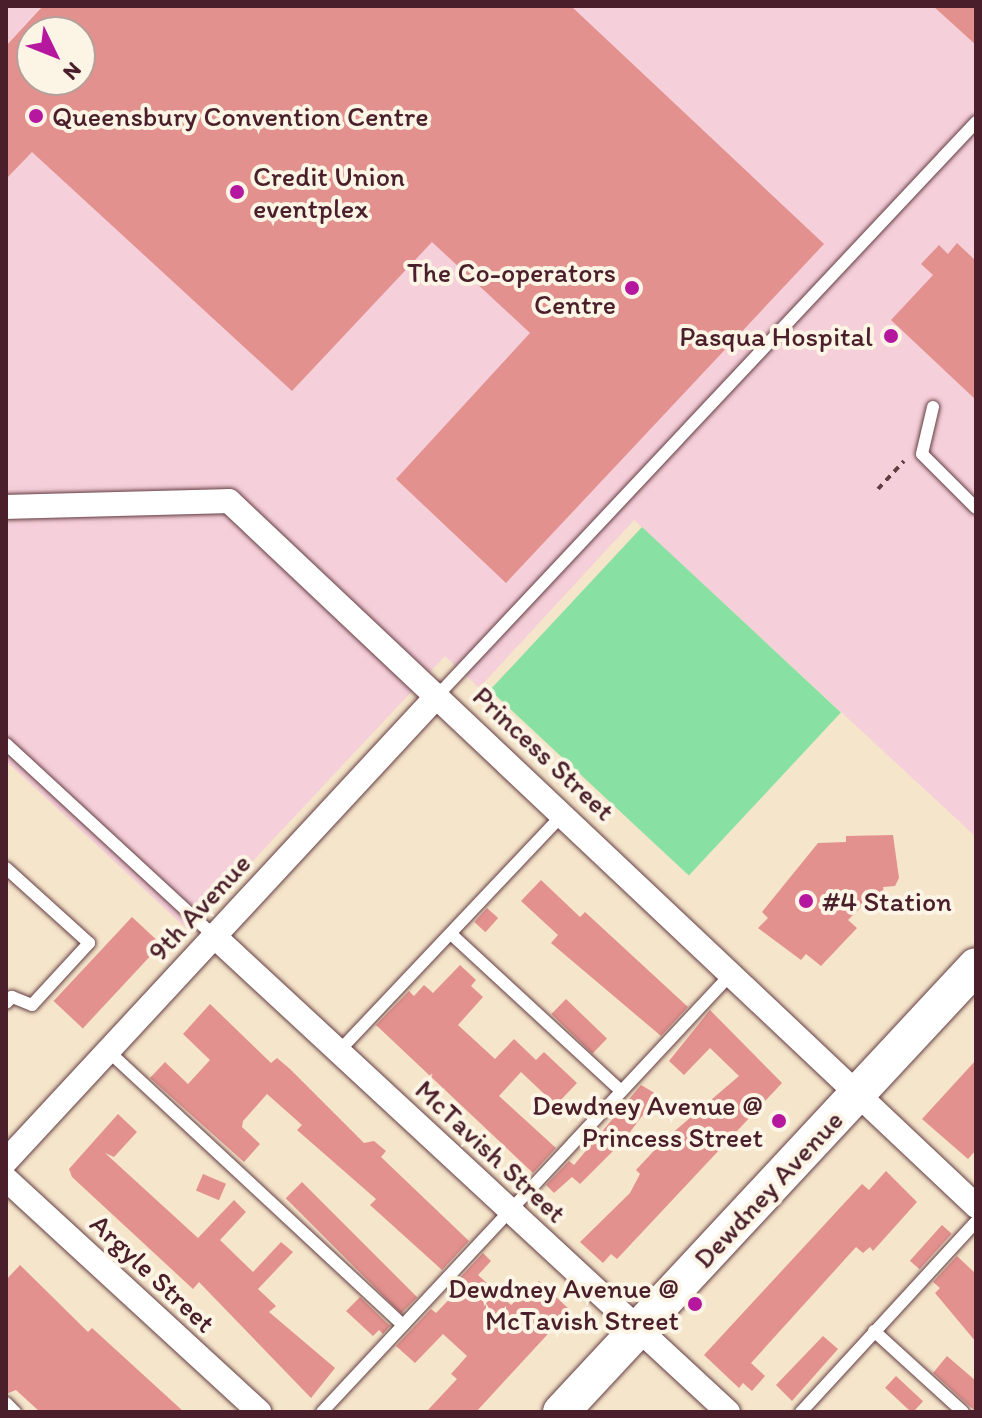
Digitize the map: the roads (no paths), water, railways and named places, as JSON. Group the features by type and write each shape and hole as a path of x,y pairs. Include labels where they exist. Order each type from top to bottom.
{"main road":[{"name":"Dewdney Avenue","path":"561,1412 976,966"}],"street":[{"name":"Princess Street","path":"6,507 229,501 564,812 976,1206"},
{"name":"9th Avenue","path":"6,1161 438,695"},
{"name":"McTavish Street","path":"213,935 728,1412"},
{"name":"Argyle Street","path":"6,1179 259,1412"}],"lane":[{"path":"438,695 976,122"},
{"path":"933,407 922,454 976,508"},
{"path":"6,744 213,935"},
{"path":"340,1050 564,812"},
{"path":"6,868 89,943 32,1005 12,997 6,1003"},
{"path":"451,934 620,1090"},
{"path":"322,1412 512,1213 620,1090 732,973"},
{"path":"107,1050 403,1325"},
{"path":"801,1412 976,1222"},
{"path":"874,1331 963,1412"},
{"path":"6,1403 15,1412"}],"place":[{"name":"Queensbury Convention Centre","path":"36,116"},
{"name":"Credit Union eventplex","path":"237,192"},
{"name":"The Co-operators Centre","path":"632,288"},
{"name":"Pasqua Hospital","path":"891,336"},
{"name":"#4 Station","path":"806,901"},
{"name":"Dewdney Avenue @ Princess Street","path":"779,1121"},
{"name":"Dewdney Avenue @ McTavish Street","path":"695,1304"}]}
